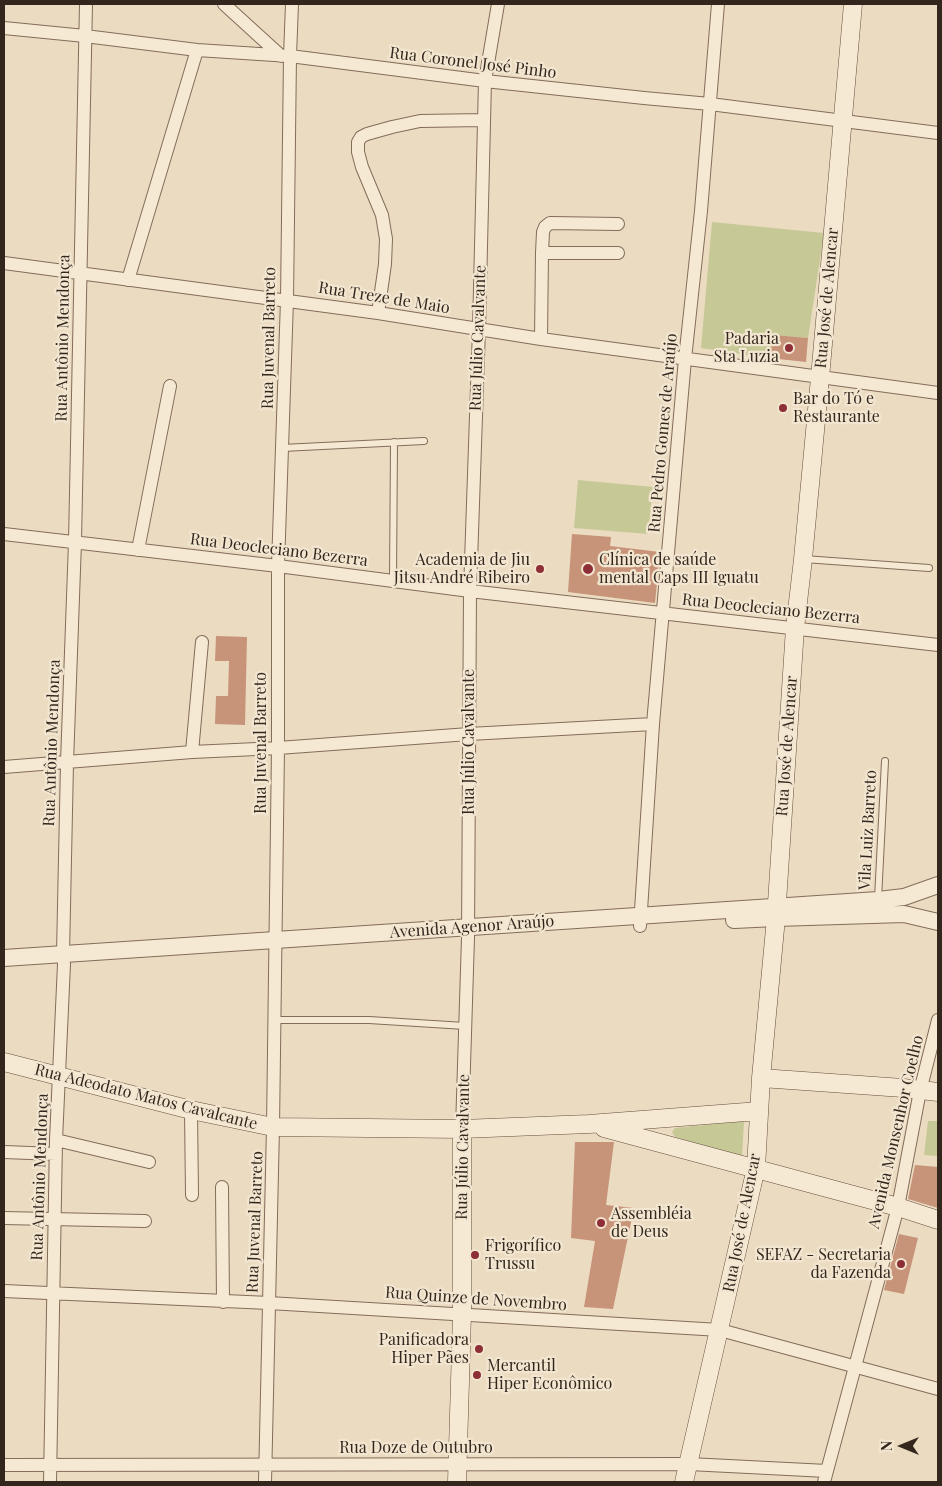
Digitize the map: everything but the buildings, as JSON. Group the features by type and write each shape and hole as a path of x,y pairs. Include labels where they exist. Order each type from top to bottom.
{"main road":[{"name":"Rua José de Alencar","path":"684,1482 756,1168 795,628 820,378 853,4"},
{"name":"Rua Adeodato Matos Cavalcante","path":"4,1062 191,1110 273,1127 462,1129 589,1124 759,1112"},
{"path":"761,1078 938,1092"},
{"name":"Rua Adeodato Matos Cavalcante","path":"589,1124 898,1207 938,1220"},
{"name":"Rua Júlio Cavalvante","path":"457,1474 462,1314 462,1129"}],"street":[{"name":"Rua Antônio Mendonça","path":"50,1482 56,1140 75,542 86,4"},
{"path":"224,4 285,56"},
{"name":"Rua Juvenal Barreto","path":"265,1482 273,1127 278,748 278,566 287,300 285,56 292,4"},
{"name":"Rua Júlio Cavalvante","path":"462,1129 468,933 470,591 479,329 484,81 498,4"},
{"name":"Rua Pedro Gomes de Araújo","path":"640,921 653,724 685,359 701,211 718,4"},
{"name":"Rua Coronel José Pinho","path":"4,28 197,50 285,56 484,81 710,104 938,132"},
{"path":"128,280 197,50"},
{"path":"378,313 385,264 386,239 382,216 362,167 358,152 358,142 361,137 375,131 420,121 483,120"},
{"path":"541,339 542,252 545,227 550,223 618,224"},
{"path":"542,252 618,252"},
{"name":"Rua Treze de Maio","path":"4,263 287,300 541,339 938,393"},
{"path":"138,550 170,386"},
{"name":"Rua Deocleciano Bezerra","path":"4,534 278,566 470,591 938,645"},
{"path":"192,752 202,642"},
{"path":"4,767 192,752 653,724"},
{"name":"Avenida Agenor Araújo","path":"4,958 63,959 775,912 904,897 938,885"},
{"name":"Avenida Agenor Araújo","path":"775,912 904,914 938,922"},
{"name":"Avenida Agenor Araújo","path":"4,968 63,959"},
{"name":"Avenida Monsenhor Coelho","path":"826,1476 898,1207 920,1091 938,1020"},
{"path":"191,1110 192,1195"},
{"path":"56,1140 149,1162"},
{"path":"4,1152 56,1154"},
{"path":"222,1187 223,1302"},
{"path":"4,1218 145,1220"},
{"name":"Rua Quinze de Novembro","path":"4,1291 269,1303 720,1330 938,1389"},
{"name":"Rua Doze de Outubro","path":"4,1465 265,1464 457,1474 689,1464 826,1476"}],"lane":[{"path":"282,448 424,441"},
{"path":"392,580 394,442"},
{"path":"803,559 929,568"},
{"name":"Vila Luiz Barreto","path":"878,900 885,761"},
{"path":"274,1020 369,1020 465,1026"}],"green space":[{"path":"712,222 824,233 808,338 774,335 769,358 701,348"},
{"path":"578,480 653,487 648,534 574,528"},
{"path":"744,1121 742,1157 675,1137 672,1132 675,1128"},
{"path":"928,1121 938,1121 938,1156 924,1155"}],"place":[{"name":"Padaria Sta Luzia","path":"789,348"},
{"name":"Bar do Tó e Restaurante","path":"783,408"},
{"name":"Academia de Jiu Jitsu André Ribeiro","path":"540,569"},
{"name":"Clínica de saúde mental Caps III Iguatu","path":"588,569"},
{"name":"Assembléia de Deus","path":"601,1223"},
{"name":"Frigorífico Trussu","path":"475,1255"},
{"name":"SEFAZ - Secretaria da Fazenda","path":"901,1264"},
{"name":"Panificadora Hiper Pães","path":"479,1349"},
{"name":"Mercantil Hiper Econômico","path":"477,1375"}]}
